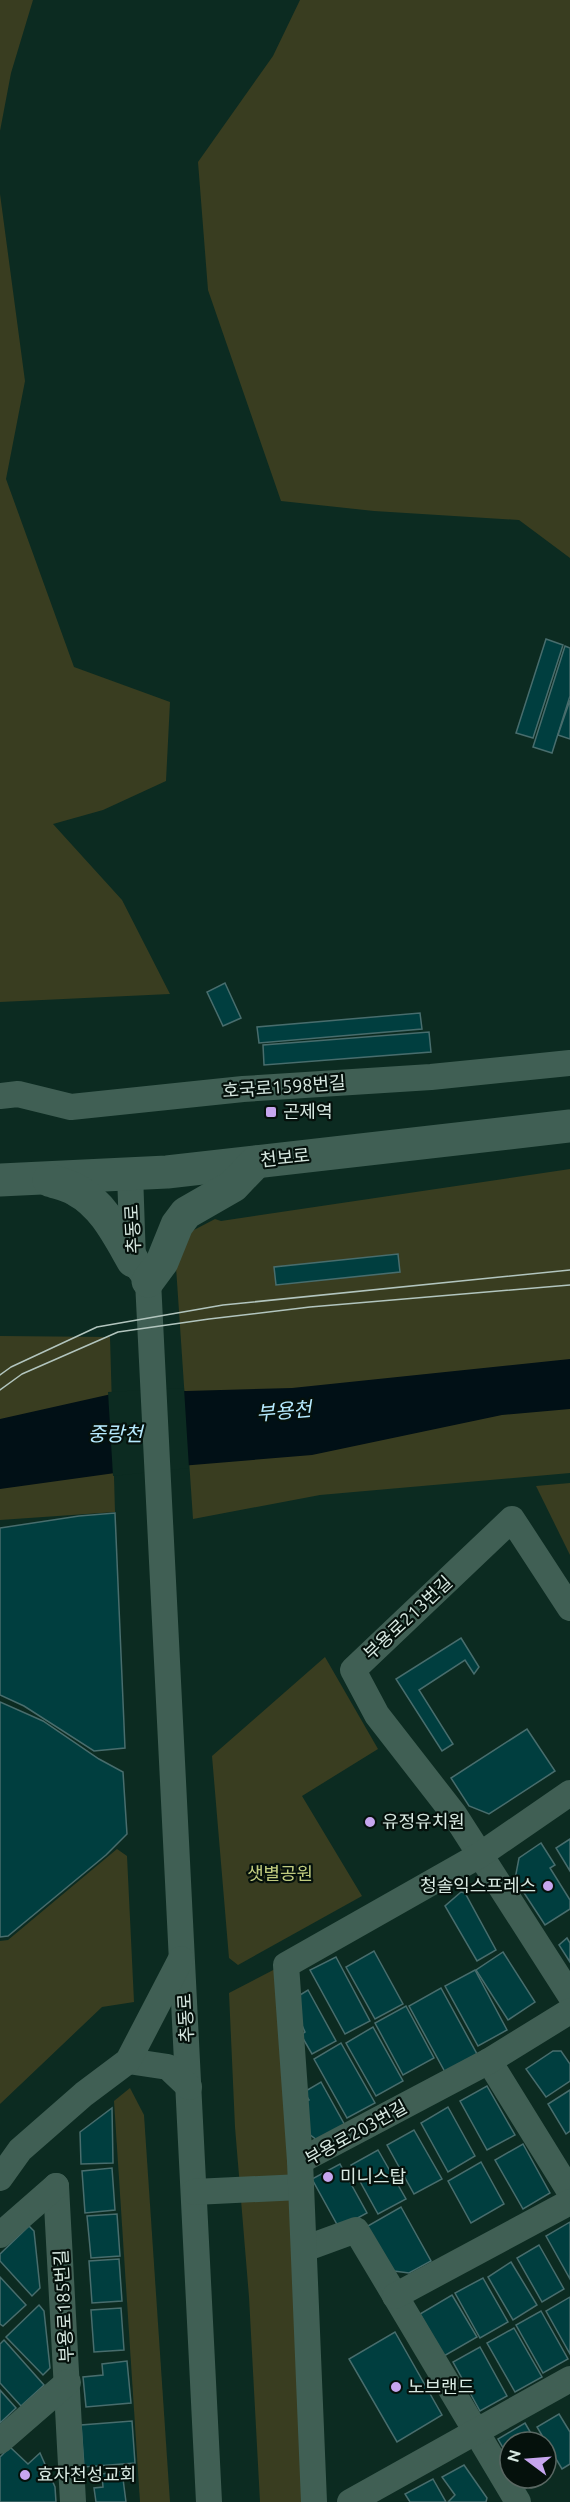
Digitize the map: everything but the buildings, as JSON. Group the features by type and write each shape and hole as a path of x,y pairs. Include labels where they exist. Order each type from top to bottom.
{"main road":[{"name":"천보로","path":"0,1180 167,1172 570,1126"},
{"path":"44,1178 77,1190 100,1210 112,1225 140,1271 162,1262 177,1225 186,1213 233,1186 256,1162"}],"street":[{"name":"호국로1598번길","path":"0,1096 18,1094 71,1107 243,1089 431,1077 570,1063"},
{"name":"추동로","path":"130,1173 162,1533 209,2502"},
{"name":"부용로213번길","path":"570,1608 512,1519 353,1670 377,1715 454,1814 570,1995"},
{"path":"300,2161 286,1965 480,1855 570,1793"},
{"path":"0,2178 20,2150 84,2094 128,2061 183,1956"},
{"name":"부용로203번길","path":"314,2502 300,2161 489,2061 570,2011"},
{"path":"128,2061 168,2067 189,2087"},
{"path":"489,2061 570,2192"},
{"name":"부용로185번길","path":"0,2235 56,2186 73,2502"},
{"path":"194,2192 301,2187"},
{"path":"395,2296 570,2202"},
{"path":"304,2249 356,2230 518,2502"},
{"path":"350,2502 570,2379"},
{"path":"0,2441 68,2382"}],"green space":[{"path":"0,0 33,0 11,73 0,131"},
{"path":"300,0 570,0 570,558 519,520 374,511 281,501 208,290 198,162 273,56"},
{"path":"0,194 25,381 6,479 74,667 170,702 166,781 103,810 53,824 122,900 170,994 0,1002"},
{"path":"570,1169 570,1473 320,1495 193,1519 175,1252 192,1231 215,1219 221,1221"},
{"path":"0,1336 110,1337 115,1512 0,1520"},
{"path":"570,1483 570,1555 536,1486"},
{"name":"샛별공원","path":"325,1657 378,1749 302,1796 362,1896 238,1965 229,1958 212,1756"},
{"path":"117,1849 127,1856 134,2002 102,2007 0,2104 0,1941 8,1940"},
{"path":"279,1967 306,2502 260,2502 249,2297 235,2127 229,1993"},
{"path":"130,2088 144,2115 170,2502 140,2502 114,2101"}],"water":[{"name":"중랑천","path":"570,1359 570,1409 502,1415 312,1455 144,1469 0,1489 0,1419 116,1393 292,1388"}],"pier":[{"path":"184,1388 189,1468 113,1476 108,1392"}],"tram line":[{"path":"0,1375 11,1367 97,1327 223,1305 570,1270"},
{"path":"0,1390 22,1374 118,1332 310,1307 570,1285"}],"place":[{"name":"곤제역","path":"271,1112"},
{"name":"유정유치원","path":"370,1822"},
{"name":"청솔익스프레스","path":"548,1886"},
{"name":"미니스탑","path":"328,2177"},
{"name":"노브랜드","path":"396,2387"},
{"name":"효자천성교회","path":"25,2475"}],"water label":[{"name":"부용천","path":"284,1411"}]}
